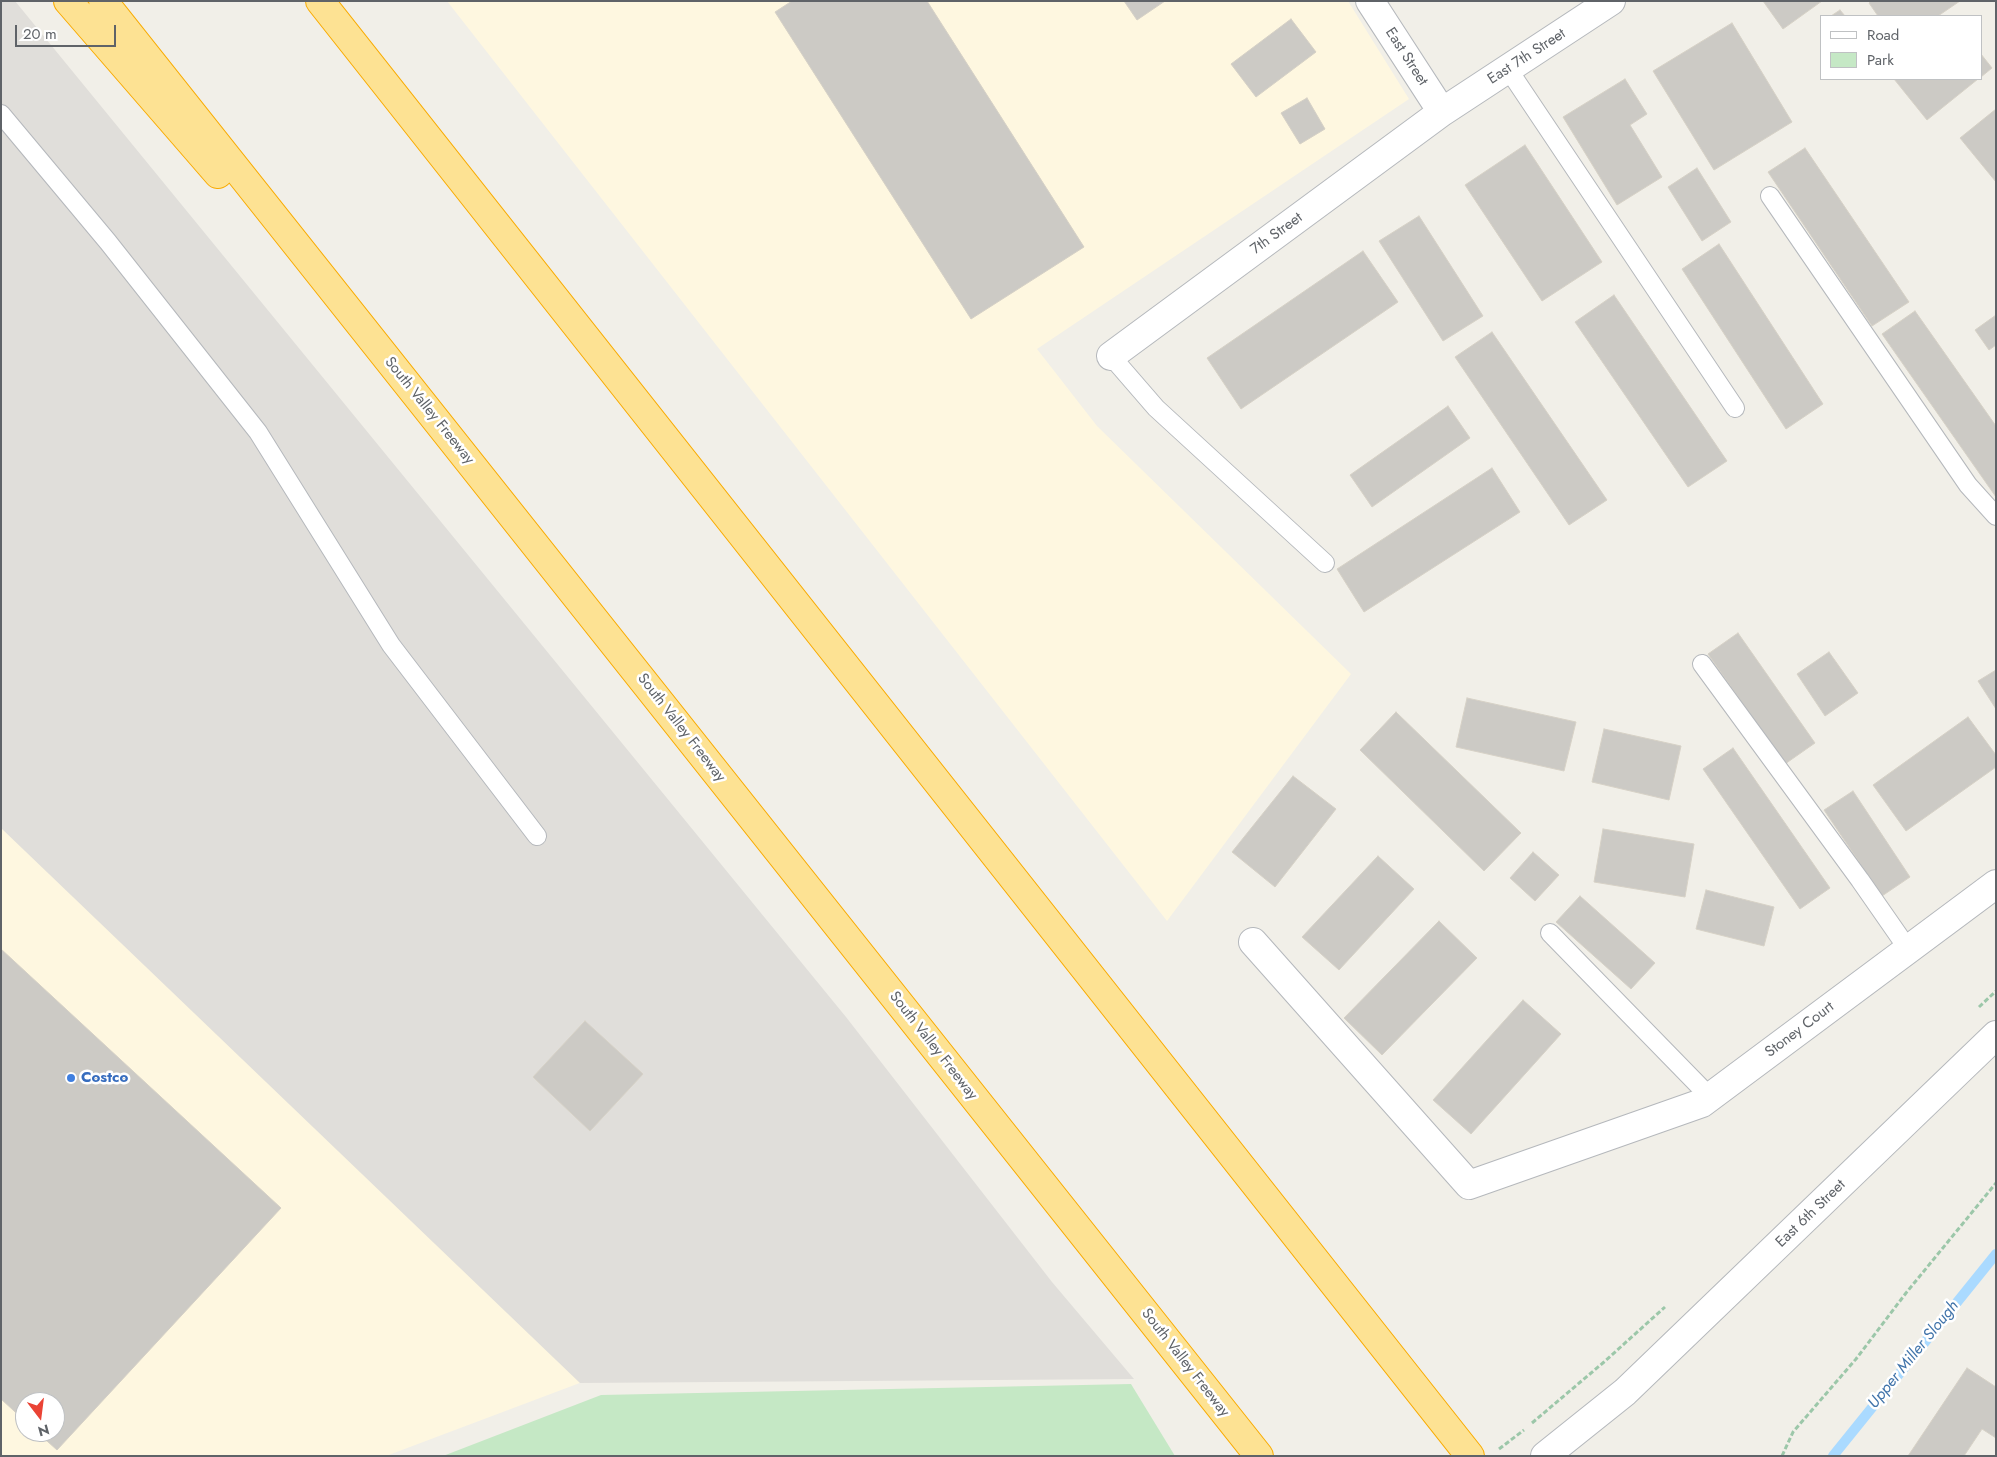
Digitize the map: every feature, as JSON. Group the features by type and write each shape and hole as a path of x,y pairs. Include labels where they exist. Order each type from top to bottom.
{"highway":[{"path":"68,1 489,487"},
{"name":"South Valley Freeway","path":"103,1 1259,1456"},
{"path":"320,1 1470,1456"}],"street":[{"name":"East Street","path":"1370,1 1442,112"},
{"name":"East 7th Street","path":"1442,112 1611,1"},
{"name":"7th Street","path":"1111,356 1442,112"},
{"name":"Stoney Court","path":"1253,942 1469,1185 1702,1103 1996,884"},
{"name":"East 6th Street","path":"1545,1456 1626,1392 1996,1035"}],"lane":[{"path":"1508,69 1735,408"},
{"path":"1,114 108,242 258,432 391,645 537,836"},
{"path":"1770,196 1968,485 1996,516"},
{"path":"1111,356 1156,408 1325,564"},
{"path":"1702,664 1860,880 1908,949"},
{"path":"1550,934 1710,1097"}],"path":[{"path":"1782,1456 1792,1432 1856,1359 1906,1293 1996,1183"},
{"path":"1498,1450 1604,1362"}],"shaded area":[{"path":"1,1 15,1 846,1017 1052,1282 1134,1379 580,1383 1,828"},
{"path":"447,1 1348,1 1409,99 1037,349 1097,426 1351,674 1167,921"},
{"path":"1,818 593,1378 386,1456 1,1456"}],"green space":[{"path":"1131,1384 1175,1456 443,1456 601,1395"}],"building":[{"path":"792,1 927,1 1084,247 971,319 775,12"},
{"path":"1124,1 1165,1 1137,20"},
{"path":"1763,1 1822,1 1783,29"},
{"path":"1871,1 1960,1 1939,15 1877,15 1869,3"},
{"path":"1840,10 1844,15 1832,15"},
{"path":"1291,19 1316,52 1256,97 1231,64"},
{"path":"1732,23 1792,122 1714,170 1653,71"},
{"path":"1982,55 1992,68 1982,76"},
{"path":"1625,79 1647,114 1630,125 1662,177 1617,205 1563,117"},
{"path":"1895,80 1977,80 1927,120"},
{"path":"1307,98 1325,129 1300,144 1281,113"},
{"path":"1996,109 1996,182 1960,138"},
{"path":"1525,145 1602,262 1542,301 1465,185"},
{"path":"1805,148 1909,302 1872,326 1768,172"},
{"path":"1697,168 1731,222 1702,241 1668,187"},
{"path":"1419,216 1483,316 1443,341 1379,241"},
{"path":"1719,244 1823,404 1786,429 1682,269"},
{"path":"1363,251 1398,302 1241,409 1207,358"},
{"path":"1614,295 1727,461 1688,487 1575,322"},
{"path":"1915,311 1996,426 1996,497 1882,334"},
{"path":"1996,315 1996,345 1989,350 1975,330"},
{"path":"1492,332 1607,500 1569,525 1455,357"},
{"path":"1448,406 1470,438 1372,507 1350,475"},
{"path":"1492,468 1520,512 1364,612 1337,569"},
{"path":"1738,633 1815,743 1785,764 1708,654"},
{"path":"1829,652 1858,693 1825,716 1797,674"},
{"path":"1996,670 1996,709 1978,681"},
{"path":"1467,698 1576,722 1564,771 1456,747"},
{"path":"1396,712 1521,833 1484,871 1360,750"},
{"path":"1968,717 1996,755 1996,767 1906,831 1873,785"},
{"path":"1604,729 1681,746 1669,800 1592,782"},
{"path":"1733,748 1830,888 1800,909 1703,769"},
{"path":"1293,776 1336,809 1275,887 1232,852"},
{"path":"1853,791 1910,877 1882,896 1824,810"},
{"path":"1603,829 1694,844 1685,897 1594,882"},
{"path":"1533,852 1559,875 1535,901 1510,878"},
{"path":"1378,856 1414,889 1339,970 1302,937"},
{"path":"1706,890 1774,907 1764,946 1696,929"},
{"path":"1580,896 1655,963 1631,989 1556,922"},
{"path":"1439,921 1477,958 1382,1055 1344,1018"},
{"name":"Costco","path":"1,949 281,1208 65,1441 65,1392 15,1392 15,1412 1,1399"},
{"path":"1523,1000 1561,1034 1471,1134 1433,1100"},
{"path":"585,1021 643,1074 590,1131 533,1077"},
{"path":"1967,1368 1996,1387 1996,1438 1982,1429 1964,1456 1908,1456"},
{"name":"Costco","path":"48,1442 64,1442 57,1450"}],"waterway":[{"name":"Upper Miller Slough","path":"1833,1456 1996,1254"}],"place":[{"name":"Costco","path":"71,1078"}]}
